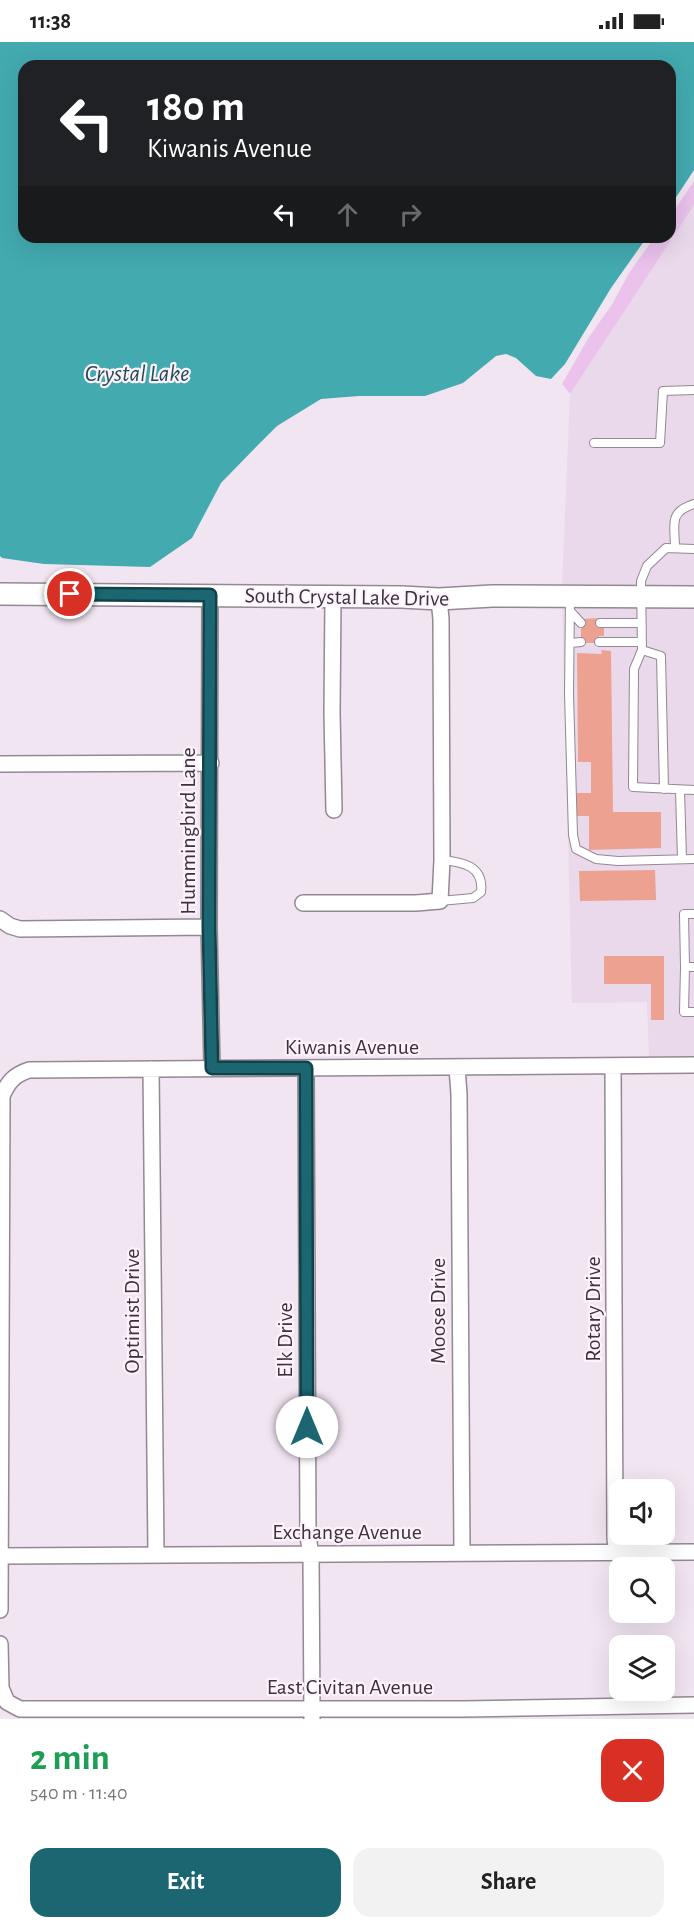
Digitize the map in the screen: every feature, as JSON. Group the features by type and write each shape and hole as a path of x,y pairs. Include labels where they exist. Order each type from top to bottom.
{"street":[{"name":"South Crystal Lake Drive","path":"0,594 439,599 492,596 570,603 640,596 694,597"},
{"name":"Hummingbird Lane","path":"210,595 209,927 212,1068"},
{"path":"333,596 334,810"},
{"path":"303,903 440,901 442,860 439,599"},
{"path":"0,764 211,763"},
{"path":"3,922 20,929 209,927"},
{"name":"Kiwanis Avenue","path":"1,1556 2,1096 15,1075 29,1070 694,1065"},
{"name":"Rotary Drive","path":"613,1066 615,1539 617,1552"},
{"name":"Elk Drive","path":"306,1068 308,1537 311,1554 312,1714"},
{"name":"Moose Drive","path":"457,1068 462,1553"},
{"name":"Optimist Drive","path":"151,1069 156,1554"},
{"name":"Exchange Avenue","path":"1,1556 694,1552"},
{"path":"0,1610 1,1556"},
{"name":"East Civitan Avenue","path":"0,1644 1,1688 7,1702 20,1709 312,1714 463,1708 694,1705"}],"lane":[{"path":"594,443 660,443 663,391 694,390"},
{"path":"675,548 675,516 679,510 694,504"},
{"path":"694,549 666,548 647,566 640,581 642,646 634,669 633,787 694,790"},
{"path":"570,603 581,623"},
{"path":"570,603 569,694 573,835 576,849 596,859 618,861 694,859"},
{"path":"600,623 641,623"},
{"path":"570,643 581,642"},
{"path":"599,642 642,646 661,656 663,789"},
{"path":"680,789 682,859"},
{"path":"440,901 473,898 481,892 482,882 477,873 461,862 442,860"},
{"path":"694,914 684,914 684,1012 694,1012"},
{"path":"685,967 694,967"}],"shaded area":[{"path":"694,181 694,205 676,232 676,208"},
{"path":"694,205 694,589 562,588 570,394 669,243 676,243 676,232"},
{"path":"651,243 669,243 570,394 562,384 589,337 613,303 629,273"},
{"path":"562,603 694,605 694,1058 649,1058 647,1002 572,1003"}],"water":[{"name":"Crystal Lake","path":"0,42 694,42 694,170 676,197 676,60 18,60 18,243 643,243 611,288 565,364 551,379 536,376 516,358 506,354 496,356 463,383 425,396 359,396 321,399 277,426 221,483 192,538 150,567 44,564 0,556"}],"building":[{"path":"600,618 600,626 604,626 604,636 599,636 599,643 581,643 581,619"},
{"path":"601,650 611,651 613,812 661,812 661,848 589,850 589,816 577,816 577,793 591,793 591,762 578,762 577,653 602,654"},
{"path":"655,870 656,900 580,901 579,871"},
{"path":"604,956 664,956 664,1020 651,1020 651,984 604,984"}],"route":[{"path":"70,594 210,595 209,927 212,1068 306,1068 307,1427"}]}
